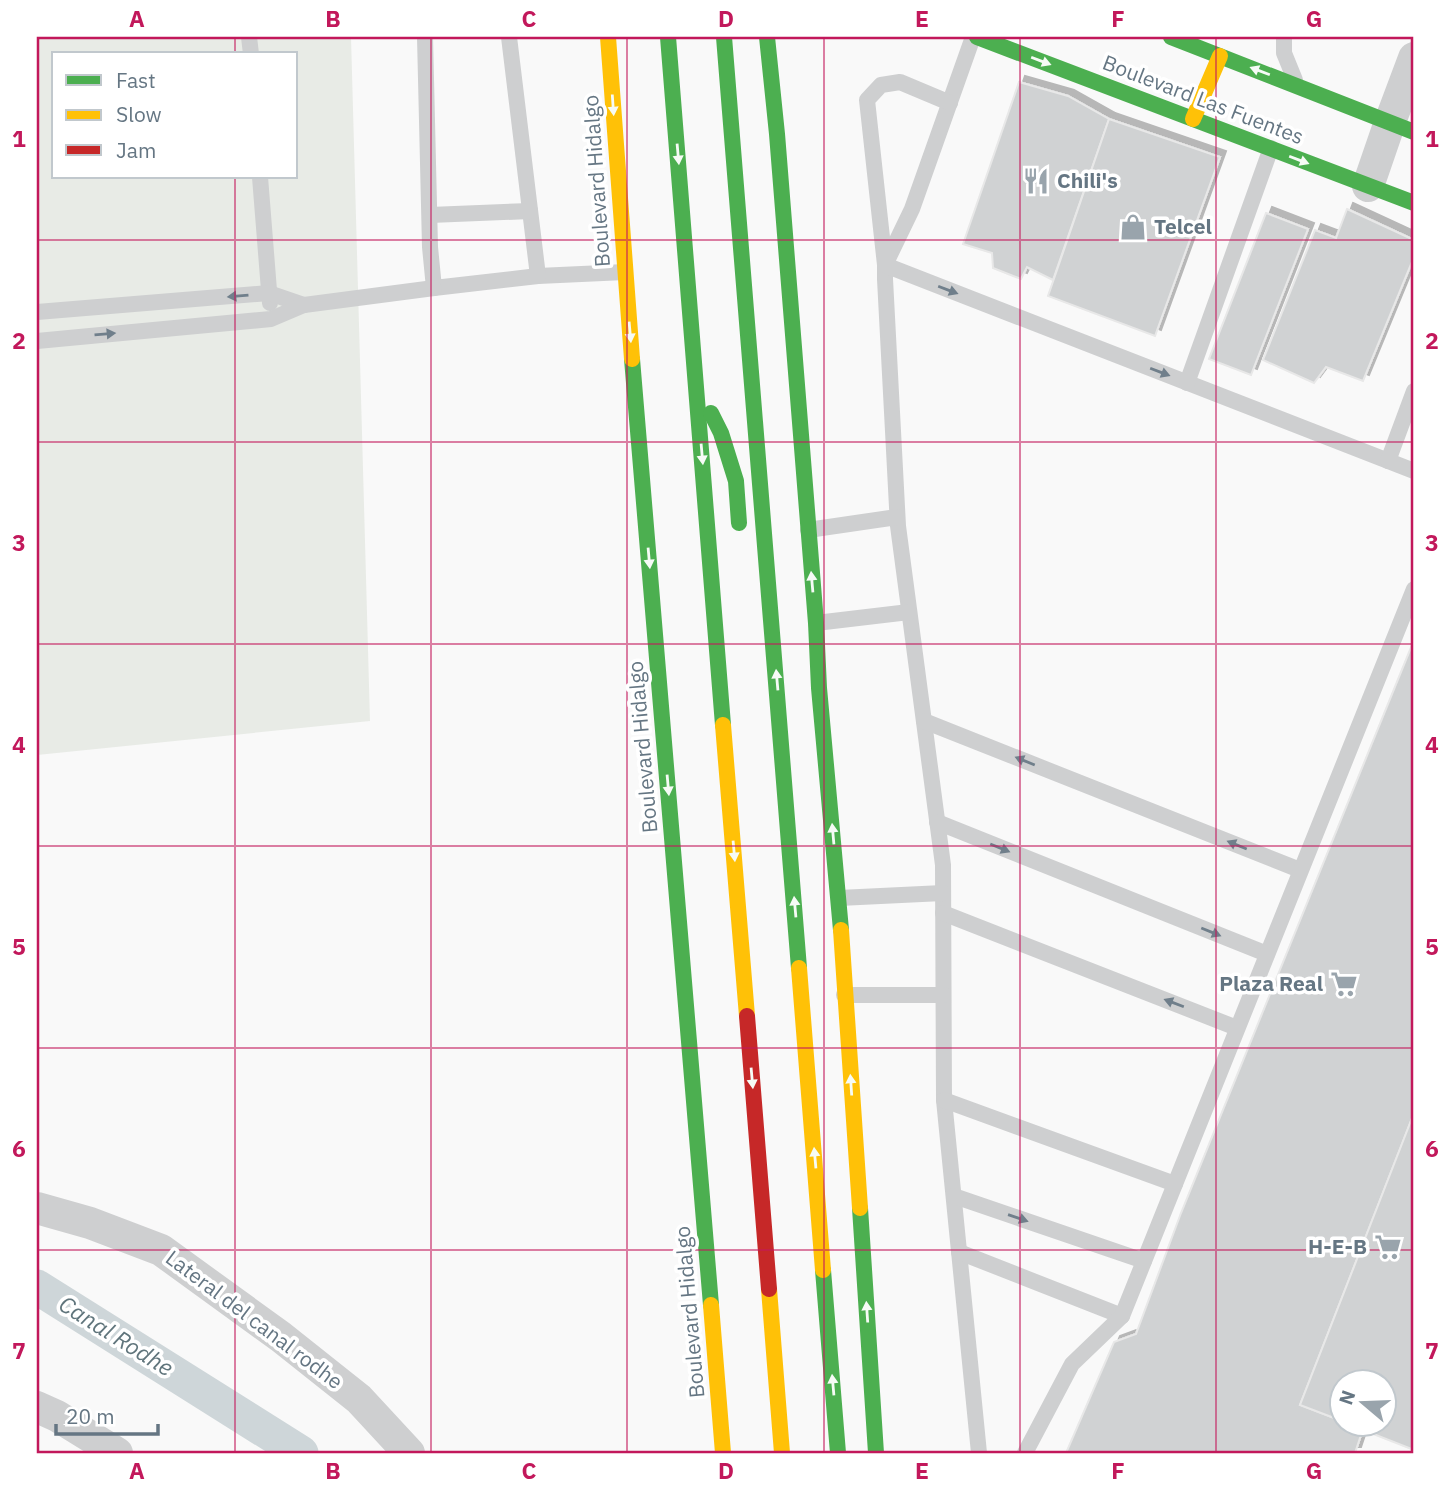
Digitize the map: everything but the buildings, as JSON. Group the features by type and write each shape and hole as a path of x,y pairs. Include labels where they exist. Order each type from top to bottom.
{"main road":[{"name":"Boulevard Hidalgo","path":"608,37 723,1453"},
{"path":"668,37 782,1453"},
{"path":"724,37 804,950 838,1453"},
{"path":"767,37 816,622 819,688 839,898 837,956 845,995 876,1453"},
{"name":"Boulevard Las Fuentes","path":"975,37 1414,203"},
{"path":"1171,37 1402,127"},
{"path":"1193,119 1220,56"},
{"path":"697,386 721,433 736,481 740,537"},
{"path":"780,923 804,950"}],"street":[{"path":"1368,186 1402,127 1414,58"},
{"name":"Lateral del canal rodhe","path":"37,1208 90,1223 161,1250 281,1337 359,1399 409,1453"},
{"path":"37,1407 57,1416 117,1453"}],"lane":[{"path":"425,37 434,288"},
{"path":"509,37 538,276"},
{"path":"885,265 912,209 975,37"},
{"path":"1284,37 1284,53 1297,86"},
{"path":"950,103 900,82 881,85 867,100 885,265 897,517 943,865 944,1100 979,1453"},
{"path":"1187,383 1271,149"},
{"path":"260,178 271,319"},
{"path":"430,215 530,211"},
{"path":"885,265 1414,471"},
{"path":"37,341 271,319 304,305 434,288 538,276 625,272"},
{"path":"37,312 269,293 304,305"},
{"path":"1388,461 1414,391"},
{"path":"808,530 897,517"},
{"path":"1025,1453 1072,1364 1122,1316 1414,589"},
{"path":"816,622 909,612"},
{"path":"924,721 1300,870"},
{"path":"937,822 1267,954"},
{"path":"839,898 943,893"},
{"path":"943,913 1237,1028"},
{"path":"845,995 943,995"},
{"path":"944,1100 1175,1184"},
{"path":"954,1196 1144,1261"},
{"path":"959,1252 1122,1316"}],"shaded area":[{"path":"37,37 351,37 370,721 37,755"}],"waterway":[{"name":"Canal Rodhe","path":"37,1287 301,1453"}],"traffic: fast":[{"path":"668,37 723,725"},
{"path":"724,37 799,968"},
{"path":"767,37 841,930"},
{"path":"977,37 1414,203"},
{"path":"1171,37 1414,132"},
{"path":"632,359 711,1305"},
{"path":"711,413 721,433 736,481 739,523"},
{"path":"860,1208 876,1453"},
{"path":"823,1270 838,1453"}],"traffic: slow":[{"path":"608,37 632,359"},
{"path":"1193,119 1220,56"},
{"path":"723,725 747,1016"},
{"path":"841,930 860,1208"},
{"path":"799,968 823,1270"},
{"path":"769,1289 782,1453"},
{"path":"711,1305 723,1453"}],"traffic: jam":[{"path":"747,1016 769,1289"}],"place":[{"name":"Chili's","path":"1036,181"},
{"name":"Telcel","path":"1133,227"},
{"name":"Plaza Real","path":"1344,984"},
{"name":"H-E-B","path":"1388,1247"}]}
